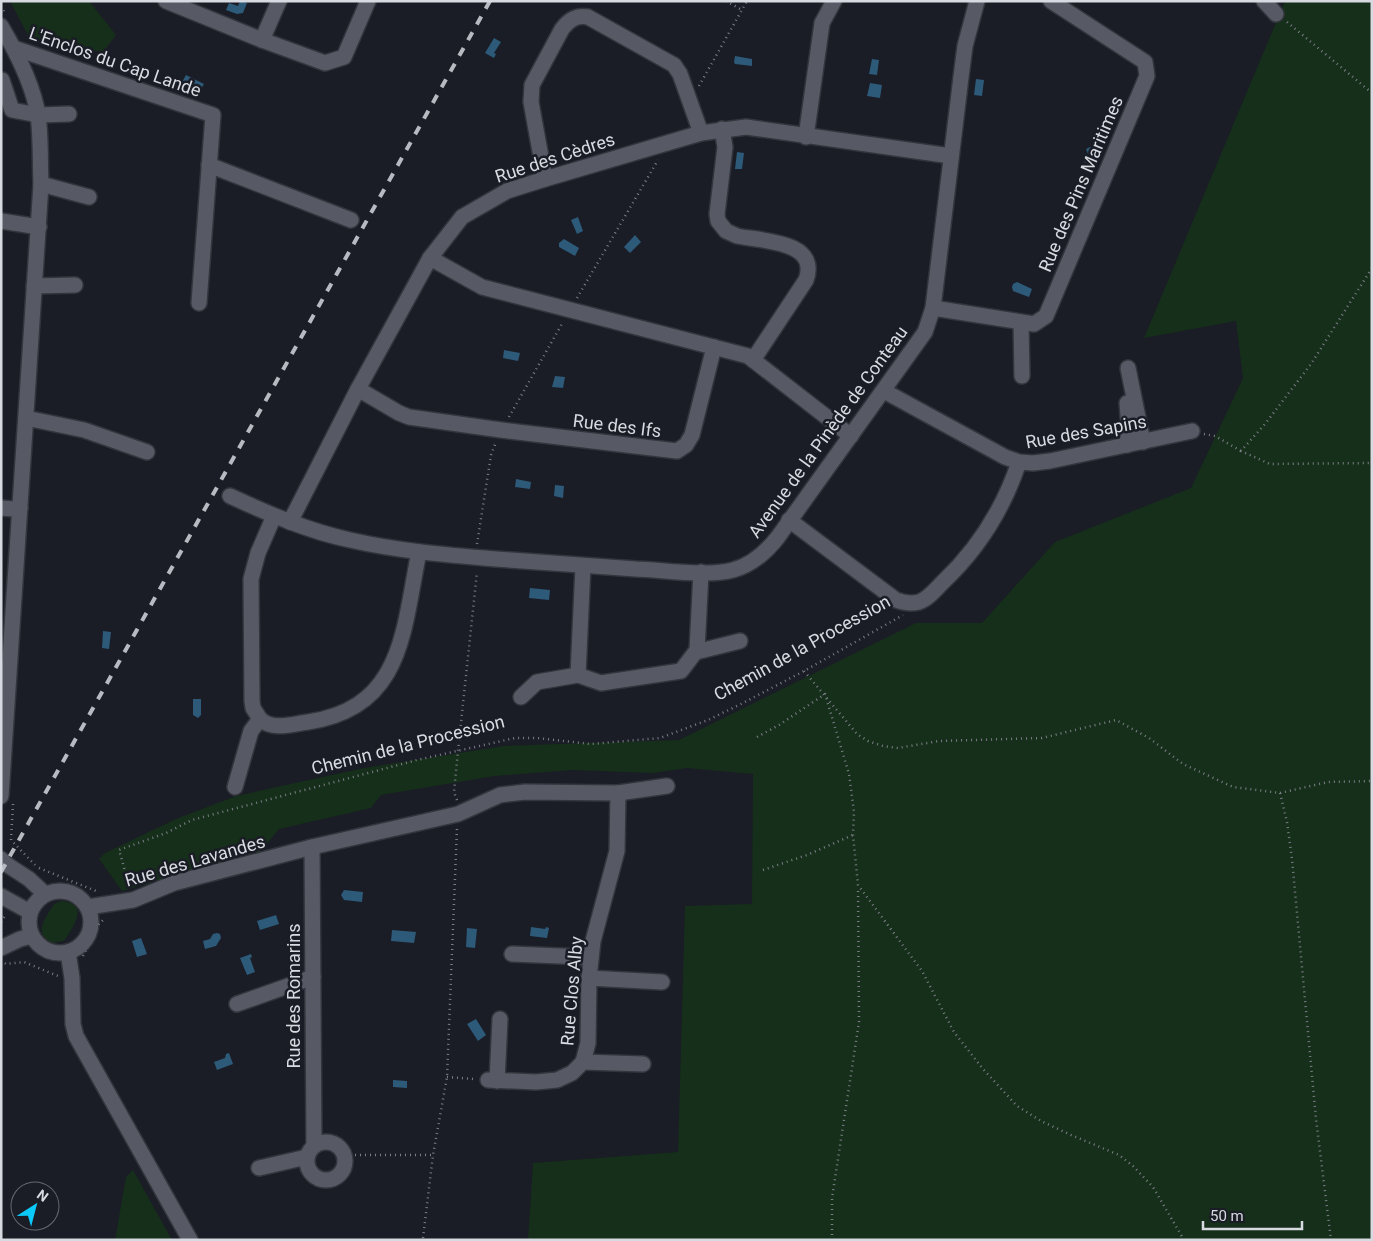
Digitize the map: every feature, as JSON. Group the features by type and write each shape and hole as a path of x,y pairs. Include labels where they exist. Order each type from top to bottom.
{"street":[{"path":"166,1 325,63 344,57 368,1"},
{"path":"262,40 279,1"},
{"path":"806,137 822,23 834,1"},
{"name":"Avenue de la Pinède de Conteau","path":"230,496 290,522 350,540 419,552 583,566 701,572 725,572 748,563 768,549 925,332 933,308 965,46 977,1"},
{"name":"Rue des Pins Maritimes","path":"933,308 1034,324 1046,316 1147,76 1145,62 1050,1"},
{"path":"1264,1 1276,14"},
{"path":"545,178 531,102 531,90 562,29 575,17 588,16 674,65 680,74 701,132"},
{"path":"1,26 14,48 34,97 38,115 41,184 1,796"},
{"name":"L'Enclos du Cap Lande","path":"14,48 213,115 199,303"},
{"path":"2,80 12,110 38,115 70,114"},
{"name":"Rue des Cèdres","path":"290,522 358,389 430,258 462,217 507,191 701,132 746,127 951,156"},
{"path":"722,129 725,147 717,214 721,226 737,236 792,246 803,255 809,266 806,280 753,360"},
{"path":"209,165 351,220"},
{"path":"41,184 89,197"},
{"path":"1,221 38,232"},
{"path":"1,230 38,232"},
{"path":"430,258 482,287 742,354 753,360 851,436"},
{"path":"34,286 75,285"},
{"path":"1022,322 1022,376"},
{"name":"Rue des Ifs","path":"358,389 409,417 677,451 686,445 692,435 714,347"},
{"path":"1126,445 1129,428 1127,374 1143,442"},
{"name":"Rue des Sapins","path":"884,391 992,451 1019,462 1050,461 1192,432"},
{"path":"26,418 84,430 147,452"},
{"path":"790,520 888,595 896,600 908,603 920,602 957,569 981,540 1010,487 1019,462"},
{"path":"1,508 20,508"},
{"path":"274,516 258,553 251,579 252,701 253,708 260,719 271,726 324,720 346,712 374,691 388,675 396,656 419,552"},
{"path":"578,675 583,566"},
{"path":"521,697 537,682 578,675 601,684 681,671 696,652 701,572"},
{"path":"696,652 740,641"},
{"path":"236,788 250,731 260,719"},
{"path":"312,847 458,814 492,797 508,793 618,793 667,786"},
{"name":"Rue Clos Alby","path":"492,1081 536,1082 557,1080 572,1074 583,1062 588,1043 591,954 617,851 618,793"},
{"name":"Rue des Lavandes","path":"88,907 133,900 174,883 312,847"},
{"name":"Rue des Romarins","path":"310,1151 313,977 312,847"},
{"path":"1,859 29,879 45,894"},
{"path":"58,890 72,893 79,897 88,907 91,916 89,934 77,948 60,953 44,948 32,936 30,912 45,894 58,890"},
{"path":"1,896 30,912"},
{"path":"1,948 20,939 32,936"},
{"path":"68,952 72,978 72,1014 76,1036 190,1240"},
{"path":"512,954 584,956 591,954"},
{"path":"238,1004 313,977"},
{"path":"589,978 662,982"},
{"path":"492,1081 500,1019"},
{"path":"583,1062 643,1064"},
{"path":"259,1168 310,1151 326,1142 332,1142 337,1145 345,1155 345,1167 332,1180 325,1181 319,1179 309,1170 310,1151"}],"path":[{"path":"726,1 742,10"},
{"path":"690,100 747,1"},
{"path":"1276,14 1372,94"},
{"path":"423,1238 433,1155 446,1077 458,814 458,801 454,792 479,558 477,546 491,455 501,430 669,141"},
{"path":"1241,451 1265,424 1311,364 1372,268"},
{"path":"1192,432 1215,436 1241,451 1270,464 1372,463"},
{"name":"Chemin de la Procession","path":"133,900 119,850 166,833 192,820 408,762 515,738 537,738 591,744 660,738 708,720 804,671 897,620 906,612 908,603"},
{"path":"804,671 857,734 868,741 883,746 898,748 938,741 1042,738 1116,720 1149,738 1184,764 1233,787 1280,793 1328,782 1372,781"},
{"path":"757,737 779,726 825,694"},
{"path":"825,694 849,774 854,812 858,885 859,1022 832,1198 832,1240"},
{"path":"1280,793 1287,822 1292,859 1316,1119 1331,1240"},
{"path":"763,870 854,835"},
{"path":"858,885 922,971 954,1032 983,1069 1017,1106 1063,1132 1120,1155 1133,1166 1153,1187 1184,1240"},
{"path":"1,960 6,964 24,962 54,975 72,978"},
{"path":"446,1077 492,1081"},
{"path":"345,1155 433,1155"}],"green space":[{"path":"10,1 89,1 116,35 103,52 29,37"},
{"path":"1285,1 1372,1 1372,1240 528,1240 533,1163 678,1152 685,906 752,904 753,774 687,768 652,773 572,770 495,776 381,795 371,808 279,829 260,852 122,891 99,859 105,853 176,819 236,796 364,768 504,746 679,740 916,623 982,623 1055,542 1191,488 1243,378 1236,321 1144,338"},
{"path":"61,901 75,906 78,911 77,917 72,930 64,941 52,943 43,934 42,925 54,904"},
{"path":"133,1170 172,1240 115,1240 126,1177"}],"water":[{"path":"240,1 247,3 243,13 237,14 226,10 229,3 238,6"},
{"path":"494,38 501,42 494,53 496,54 494,58 485,53"},
{"path":"735,56 752,59 752,66 735,64"},
{"path":"872,59 879,60 877,75 869,74"},
{"path":"186,75 204,84 199,92 181,84"},
{"path":"976,79 984,80 982,96 974,95"},
{"path":"870,83 882,85 880,98 867,96"},
{"path":"1090,147 1098,150 1092,165 1084,162 1088,154 1086,149"},
{"path":"737,152 744,153 742,169 735,169"},
{"path":"578,217 583,231 577,234 571,220"},
{"path":"635,235 641,242 630,253 624,247"},
{"path":"564,239 579,248 575,256 559,247 559,243"},
{"path":"1017,282 1032,289 1029,297 1013,291 1013,284"},
{"path":"504,350 520,353 518,361 503,358"},
{"path":"555,376 565,377 563,388 552,387"},
{"path":"516,479 531,482 530,489 515,487"},
{"path":"555,485 564,486 563,498 554,496"},
{"path":"530,588 550,590 549,600 529,598"},
{"path":"103,631 111,632 109,649 102,648"},
{"path":"193,699 201,699 201,715 198,718 193,715"},
{"path":"344,890 363,892 362,902 344,900 341,895"},
{"path":"276,915 279,924 260,930 257,921"},
{"path":"531,927 549,928 547,938 530,936"},
{"path":"467,928 477,929 475,948 466,947"},
{"path":"392,930 416,932 414,943 391,941"},
{"path":"213,934 220,934 221,938 216,946 205,949 203,941 210,939"},
{"path":"141,938 147,954 137,957 132,941"},
{"path":"251,954 252,957 250,958 255,972 247,975 240,958"},
{"path":"476,1019 486,1035 478,1041 467,1024"},
{"path":"229,1053 233,1064 217,1070 214,1062 225,1058 226,1054"},
{"path":"393,1080 407,1081 407,1088 393,1087"}],"railway":[{"path":"1,872 490,1"}]}
